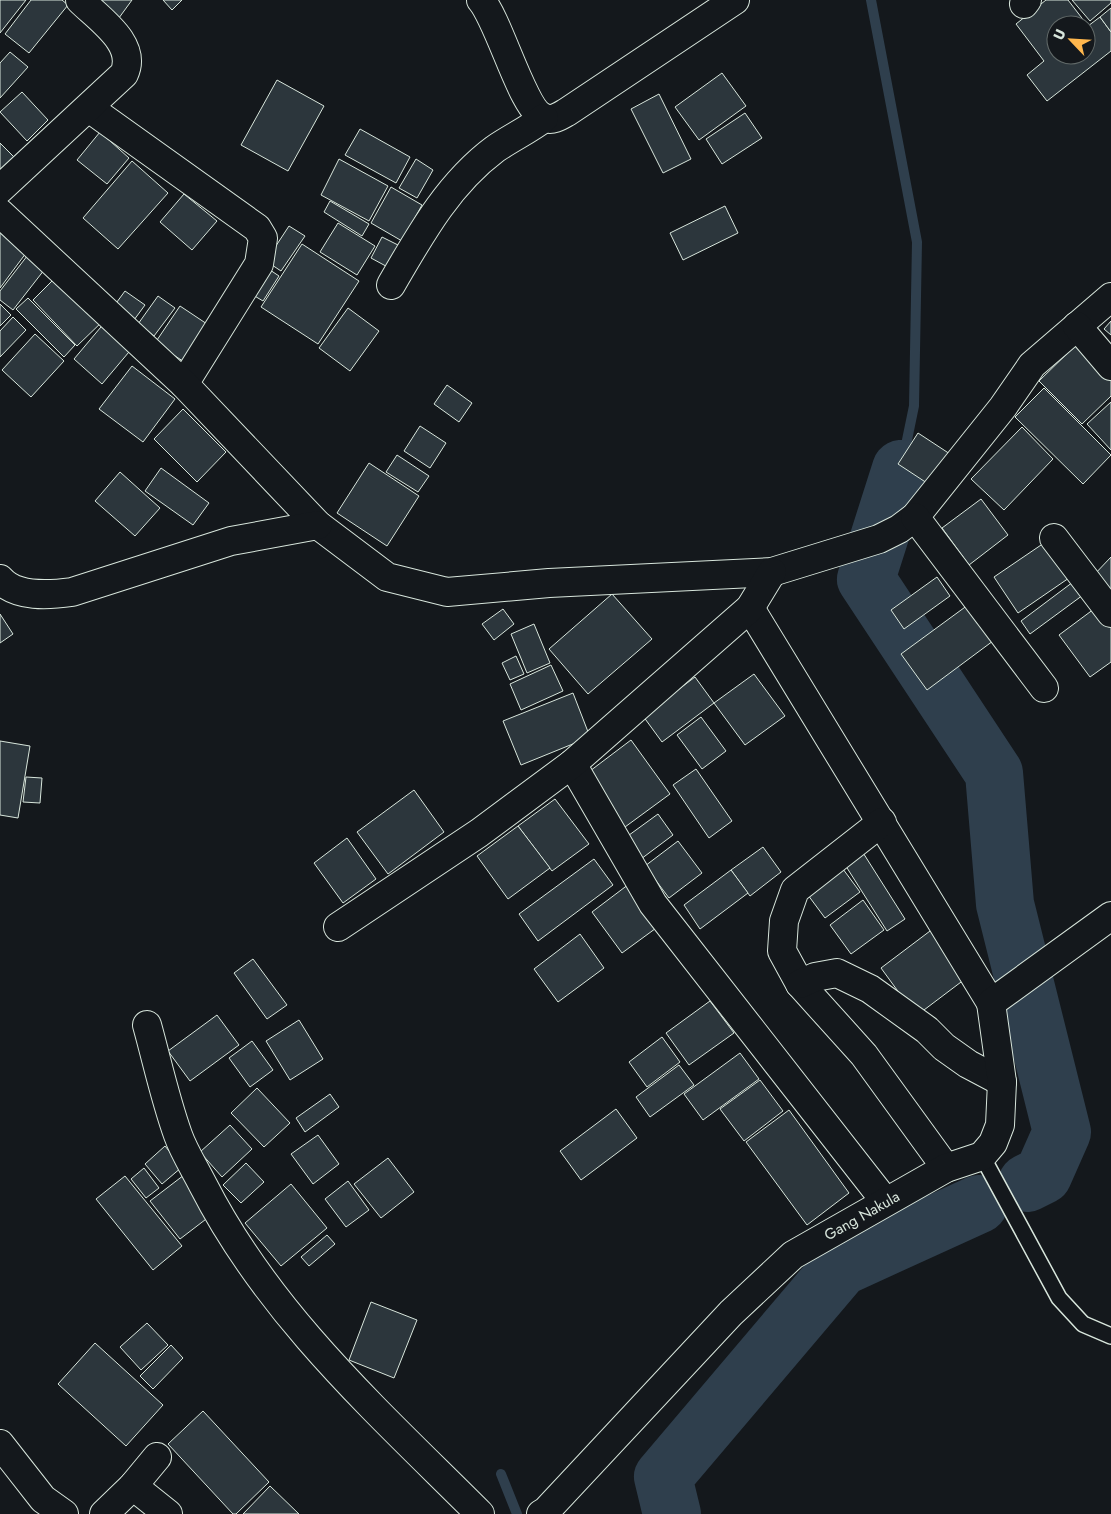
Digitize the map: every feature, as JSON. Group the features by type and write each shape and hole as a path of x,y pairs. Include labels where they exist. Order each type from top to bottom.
{"street":[{"path":"0,189 89,108 124,74 128,66 128,57 120,40 80,0"},
{"path":"481,0 500,36 538,123"},
{"path":"391,286 428,221 462,179 495,150 538,123 567,112 735,0"},
{"path":"89,108 257,228 264,238 259,264 184,384"},
{"path":"0,213 184,384 318,525 388,577 447,592 549,583 772,572 879,539 899,529 915,517 1003,407 1032,365 1111,297"},
{"path":"1077,326 1111,366"},
{"path":"915,517 1044,688"},
{"path":"0,579 14,590 48,595 72,592 231,541 318,525"},
{"path":"1054,538 1111,613"},
{"path":"338,927 479,833 572,764 750,608 772,572"},
{"path":"750,608 991,1003 1002,1082 1000,1125 993,1143 982,1156"},
{"path":"572,764 653,904 885,1201"},
{"path":"882,822 795,890 784,921 782,951 800,984 864,1055 946,1168"},
{"path":"991,1003 1111,916"},
{"path":"800,984 815,977 836,973 870,989 927,1030 944,1047 968,1064 1002,1082"},
{"path":"147,1025 178,1136 219,1217 251,1266 287,1314 332,1366 480,1514"},
{"name":"Gang Nakula","path":"545,1513 731,1312 793,1255 946,1168 982,1156"},
{"path":"0,1444 43,1499 64,1514"},
{"path":"104,1514 133,1486 157,1457"},
{"path":"133,1486 168,1514"}],"lane":[{"path":"982,1156 1059,1298 1083,1324 1111,1336"}],"building":[{"path":"0,0 26,0 0,33"},
{"path":"31,0 62,0 68,5 29,53 5,34"},
{"path":"87,0 132,0 116,22"},
{"path":"163,0 182,0 172,10"},
{"path":"1046,0 1068,0 1080,15 1046,15 1046,65 1093,65 1047,101 1027,75 1044,61 1016,24"},
{"path":"1072,0 1111,0 1111,3 1096,16 1085,15"},
{"path":"1111,8 1111,32 1100,17"},
{"path":"1100,17 1111,32 1111,51 1096,63 1096,20"},
{"path":"10,52 28,67 0,98 0,63"},
{"path":"722,73 746,106 699,140 675,107"},
{"path":"277,80 324,106 288,171 241,145"},
{"path":"22,92 48,120 27,141 0,112"},
{"path":"659,94 691,159 663,173 631,109"},
{"path":"745,113 762,138 722,164 706,139"},
{"path":"360,129 410,157 396,183 345,155"},
{"path":"100,132 129,158 107,184 77,160"},
{"path":"0,143 16,159 0,175"},
{"path":"339,159 388,186 369,221 321,195"},
{"path":"416,159 433,170 417,198 399,188"},
{"path":"132,161 168,193 118,249 83,218"},
{"path":"391,187 422,205 402,241 371,223"},
{"path":"184,194 217,221 192,250 160,222"},
{"path":"330,201 369,224 362,236 324,212"},
{"path":"725,206 738,233 683,260 670,233"},
{"path":"338,223 375,246 357,275 320,252"},
{"path":"289,226 305,236 281,271 266,261"},
{"path":"3,229 29,249 0,288 0,233"},
{"path":"382,237 406,249 395,271 371,258"},
{"path":"302,244 359,281 318,344 261,307"},
{"path":"31,251 48,265 13,310 0,300 0,291"},
{"path":"264,266 279,276 263,301 248,292"},
{"path":"62,271 106,318 77,346 33,300"},
{"path":"125,291 145,305 134,320 114,306"},
{"path":"158,296 175,308 154,336 138,324"},
{"path":"28,298 75,345 64,357 16,309"},
{"path":"0,304 11,315 0,326"},
{"path":"180,306 213,328 189,365 155,343"},
{"path":"348,308 379,331 350,371 319,348"},
{"path":"13,317 26,330 0,357 0,331"},
{"path":"106,321 134,346 102,384 74,359"},
{"path":"1111,321 1111,335 1104,329"},
{"path":"35,334 64,361 31,397 2,370"},
{"path":"1081,340 1111,371 1111,396 1082,424 1039,381"},
{"path":"132,366 175,399 143,442 99,409"},
{"path":"447,385 472,403 459,422 434,404"},
{"path":"1044,388 1111,455 1083,484 1015,417"},
{"path":"1111,402 1111,450 1087,424"},
{"path":"183,409 226,452 197,482 154,439"},
{"path":"420,426 446,443 430,468 404,451"},
{"path":"1022,427 1053,459 1004,510 971,479"},
{"path":"918,433 950,454 930,485 898,464"},
{"path":"397,455 429,476 418,492 386,472"},
{"path":"369,463 419,496 387,546 337,513"},
{"path":"161,468 209,503 193,525 145,491"},
{"path":"120,472 160,508 135,536 95,501"},
{"path":"981,499 1008,535 969,565 942,528"},
{"path":"1044,543 1069,578 1018,613 994,577"},
{"path":"1111,557 1111,594 1092,577"},
{"path":"937,577 950,596 904,629 891,610"},
{"path":"1073,582 1083,595 1030,634 1021,621"},
{"path":"612,594 652,639 588,694 549,649"},
{"path":"972,602 997,638 927,690 901,654"},
{"path":"1098,606 1111,624 1111,662 1090,677 1059,635"},
{"path":"503,609 514,624 494,640 482,624"},
{"path":"0,614 13,634 0,643"},
{"path":"534,624 550,663 527,673 511,634"},
{"path":"516,656 524,674 510,680 502,663"},
{"path":"551,665 563,691 521,710 510,684"},
{"path":"754,674 785,716 745,745 714,703"},
{"path":"695,677 714,703 662,742 643,716"},
{"path":"573,693 590,737 521,765 503,721"},
{"path":"701,717 726,751 702,769 677,735"},
{"path":"631,740 670,794 625,827 586,774"},
{"path":"0,741 30,746 18,818 0,815"},
{"path":"696,769 732,821 709,838 673,785"},
{"path":"26,777 42,778 40,803 23,802"},
{"path":"414,790 444,832 388,874 357,832"},
{"path":"555,799 589,844 552,871 518,826"},
{"path":"658,814 673,835 641,859 625,838"},
{"path":"518,826 550,868 508,899 477,856"},
{"path":"347,838 376,879 343,903 314,863"},
{"path":"678,841 702,873 669,898 645,866"},
{"path":"763,847 781,872 750,896 731,870"},
{"path":"860,848 905,919 887,931 842,860"},
{"path":"594,859 613,885 538,941 519,914"},
{"path":"837,861 860,892 825,918 802,887"},
{"path":"731,870 748,893 700,929 684,905"},
{"path":"633,881 663,923 622,953 592,912"},
{"path":"863,900 884,930 851,954 830,925"},
{"path":"934,928 969,976 916,1016 881,968"},
{"path":"580,934 604,968 558,1002 534,969"},
{"path":"253,959 287,1005 267,1019 234,973"},
{"path":"710,1001 734,1033 689,1065 666,1033"},
{"path":"217,1015 239,1045 190,1081 168,1051"},
{"path":"299,1020 323,1059 290,1080 266,1041"},
{"path":"662,1037 680,1062 647,1087 629,1062"},
{"path":"252,1041 273,1070 250,1087 229,1058"},
{"path":"740,1053 759,1079 703,1120 684,1094"},
{"path":"679,1065 694,1085 650,1117 636,1097"},
{"path":"760,1080 783,1111 744,1141 720,1109"},
{"path":"257,1088 290,1123 264,1147 231,1113"},
{"path":"330,1094 339,1107 305,1132 296,1118"},
{"path":"616,1109 637,1138 581,1180 560,1151"},
{"path":"789,1110 849,1193 807,1225 746,1142"},
{"path":"230,1125 252,1149 222,1177 200,1152"},
{"path":"318,1135 339,1164 313,1184 291,1154"},
{"path":"165,1146 182,1167 162,1184 145,1164"},
{"path":"388,1158 414,1192 381,1218 354,1184"},
{"path":"246,1163 264,1182 241,1203 223,1185"},
{"path":"144,1168 159,1188 146,1198 131,1179"},
{"path":"184,1175 214,1213 180,1239 150,1201"},
{"path":"125,1176 182,1246 153,1270 96,1199"},
{"path":"348,1181 369,1210 346,1227 325,1199"},
{"path":"291,1184 327,1228 281,1266 245,1223"},
{"path":"327,1235 335,1244 309,1266 301,1257"},
{"path":"371,1302 417,1320 394,1378 349,1360"},
{"path":"147,1323 168,1345 141,1370 120,1347"},
{"path":"95,1343 163,1405 126,1446 58,1384"},
{"path":"171,1345 183,1358 153,1389 140,1376"},
{"path":"203,1411 269,1482 236,1514 233,1514 168,1444"},
{"path":"270,1486 299,1514 243,1514"}],"waterway":[{"path":"871,0 917,242 914,406 901,469"},
{"path":"901,469 866,579 994,773 1005,904 1062,1132 1043,1175 1027,1183"},
{"path":"672,1514 663,1477 841,1267 979,1204"},
{"path":"501,1474 517,1514"}]}
